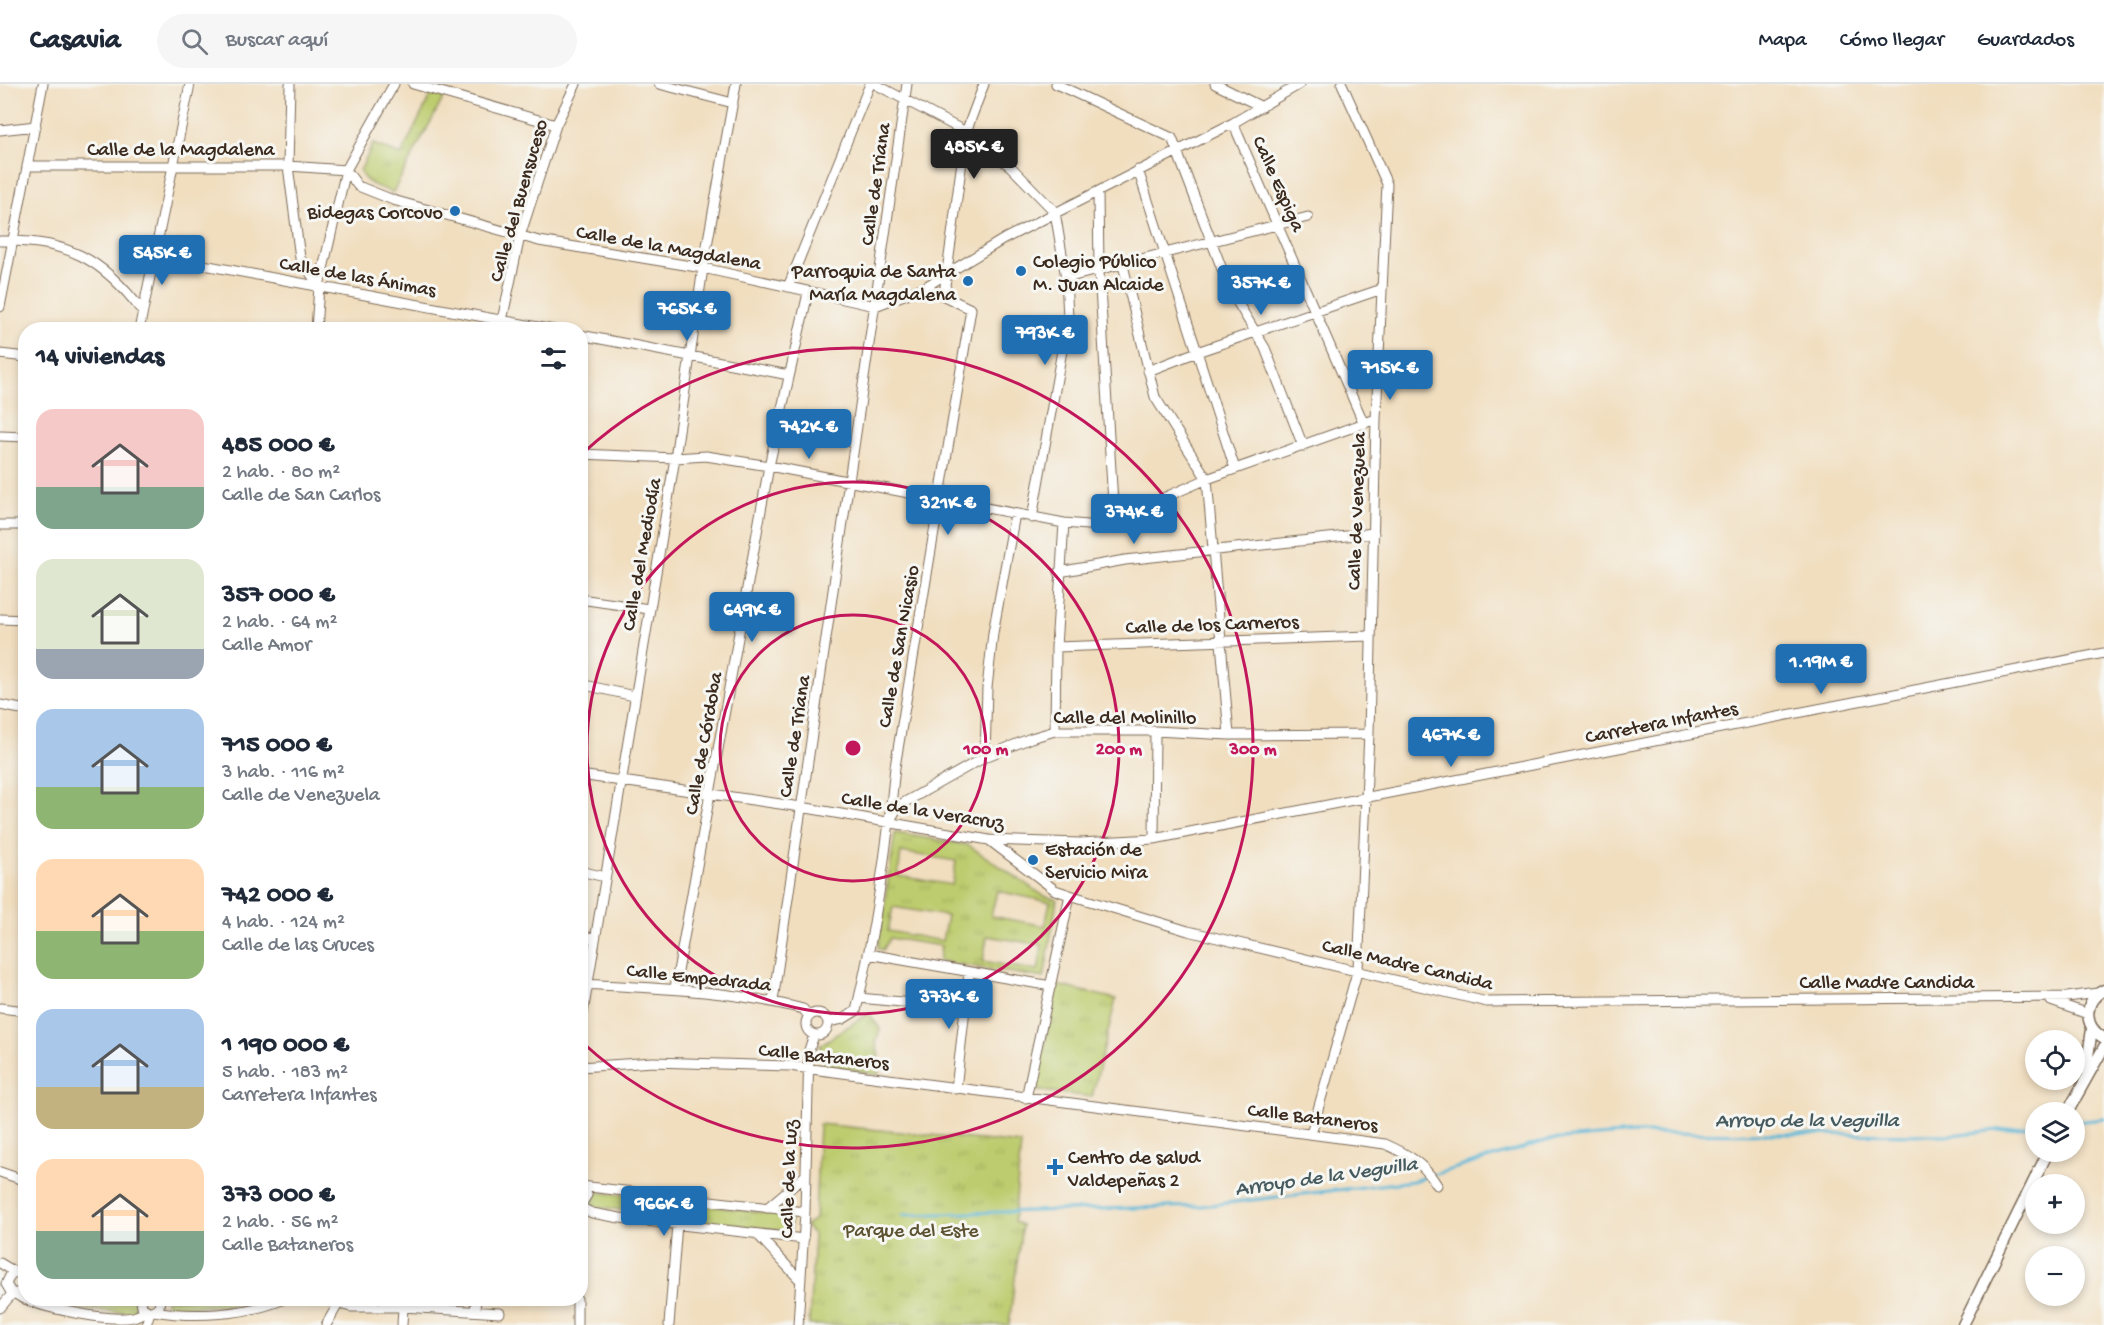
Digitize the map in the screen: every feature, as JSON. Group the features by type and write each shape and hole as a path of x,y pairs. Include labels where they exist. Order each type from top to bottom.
{"main road":[{"path":"2086,1075 2092,1029 2088,1014 2089,1006 2101,991"},
{"path":"2092,1029 2104,1038"},
{"path":"2072,1102 2104,1047"},
{"path":"1963,1325 2043,1162"}],"street":[{"path":"0,307 44,84"},
{"path":"140,322 190,84"},
{"path":"290,84 288,166 300,258 319,286"},
{"path":"317,322 319,286 346,170 393,84"},
{"path":"413,84 556,125"},
{"name":"Calle del Buensuceso","path":"502,320 520,236 556,125 576,84"},
{"path":"659,84 733,103"},
{"name":"Calle del Mediodía","path":"588,969 596,938 634,696 675,458 703,268 736,84"},
{"path":"788,287 870,84"},
{"path":"875,84 966,132 1011,166 1055,212 1066,278 1068,317 1032,518"},
{"name":"Calle de Triana","path":"773,1001 907,84"},
{"path":"950,298 945,286 949,272 966,132 984,84"},
{"path":"1056,84 1172,138 1230,290 1265,348 1303,446"},
{"path":"1215,84 1262,107"},
{"path":"875,306 925,287 1055,212 1233,123 1300,84"},
{"name":"Calle de Venezuela","path":"1311,1134 1358,969 1369,734 1369,636 1376,419 1388,184 1342,84"},
{"name":"Calle Espiga","path":"1233,123 1364,424"},
{"path":"0,130 36,126"},
{"name":"Calle de la Magdalena","path":"27,166 288,166 346,170 358,186 393,200 520,236 703,268 875,306"},
{"path":"1138,170 1235,469"},
{"path":"1098,192 1100,270 1114,520"},
{"path":"1066,278 1308,217"},
{"path":"0,241 40,241 74,250 108,274 142,311"},
{"name":"Calle de las Ánimas","path":"155,256 512,322"},
{"path":"1123,265 1155,397 1207,479 1229,735"},
{"path":"925,287 950,298"},
{"path":"1148,371 1316,310 1382,289"},
{"name":"Calle de Córdoba","path":"675,988 769,466 808,293"},
{"name":"Calle de San Nicasio","path":"895,803 895,767 971,309 950,298"},
{"path":"588,337 789,375"},
{"path":"0,354 18,356"},
{"path":"588,454 675,458 706,456 849,481 1064,524 1099,526 1207,479 1376,419"},
{"path":"0,436 18,437"},
{"path":"985,756 987,688 993,633 1015,514"},
{"path":"1055,731 1059,572 1064,524"},
{"path":"0,525 18,525"},
{"path":"1059,572 1125,560 1374,532"},
{"path":"588,601 649,609"},
{"path":"0,619 18,620"},
{"name":"Calle de los Carneros","path":"1056,647 1369,636"},
{"name":"Carretera Infantes","path":"1543,763 2104,653"},
{"path":"588,686 634,696"},
{"path":"0,705 18,708"},
{"name":"Calle del Molinillo","path":"895,803 985,756 1055,731 1155,731 1229,735 1369,734"},
{"path":"1154,839 1155,731"},
{"name":"Calle de la Veracruz","path":"588,776 801,807 989,840 1080,843 1154,839 1543,763"},
{"path":"828,1022 851,1015 856,1011 895,803"},
{"name":"Calle Madre Candida","path":"989,840 1055,890 1070,895 1188,931 1358,969 1487,1002 2025,998 2067,997 2101,991"},
{"path":"588,873 605,877"},
{"path":"1026,1098 1070,895"},
{"path":"588,937 596,938"},
{"path":"868,954 1051,986"},
{"path":"956,1089 969,973"},
{"name":"Calle Empedrada","path":"588,984 675,988 773,1001 803,1009 809,1016"},
{"path":"859,998 966,1008"},
{"name":"Calle Madre Candida","path":"2025,998 2062,1003 2088,1014"},
{"path":"1,1009 18,1010"},
{"path":"821,1013 828,1022 825,1033 814,1035 806,1027 809,1016 821,1013"},
{"name":"Calle de la Luz","path":"798,1325 804,1239 809,1050 814,1035"},
{"name":"Calle Bataneros","path":"588,1066 653,1062 809,1068 1385,1144 1405,1153 1428,1171 1436,1183"},
{"path":"0,1172 18,1178"},
{"path":"767,1209 806,1175"},
{"path":"588,1187 805,1212"},
{"path":"588,1211 758,1235 804,1239"},
{"path":"669,1325 677,1224"},
{"path":"758,1235 800,1281"},
{"path":"0,1263 18,1272"},
{"path":"0,1308 13,1292 6,1280 18,1274"},
{"path":"48,1306 75,1313 133,1317 159,1306"},
{"path":"142,1306 150,1311 186,1314 242,1310 257,1306"},
{"path":"326,1325 337,1306"},
{"path":"349,1306 500,1313"},
{"path":"475,1306 475,1311"},
{"path":"577,1306 577,1325"},
{"path":"402,1325 403,1307"},
{"path":"146,1325 150,1311"}],"green space":[{"path":"432,93 444,97 393,192 369,183 360,171 373,144 401,155"},
{"path":"895,833 968,845 1044,896 1057,899 1044,978 939,961 941,946 890,938 883,950 878,948","holes":["901,852 956,861 952,885 898,876","997,891 1050,902 1045,926 991,916","893,907 947,916 942,941 888,931","987,936 1042,945 1038,971 983,961"]},
{"path":"1057,985 1116,999 1092,1097 1035,1090"},
{"path":"869,1013 880,1029 876,1043 879,1056 871,1065 879,1071 878,1075 825,1064 820,1045"},
{"name":"Parque del Este","path":"819,1124 1021,1144 1014,1222 1022,1225 1009,1325 809,1325 814,1235 805,1226 815,1219"},
{"path":"596,1192 791,1216 790,1232 592,1206"},
{"path":"66,1306 136,1306 136,1311 134,1313"},
{"path":"167,1306 208,1306 167,1308"}],"waterway":[{"name":"Arroyo de la Veguilla","path":"2085,1121 2104,1119"},
{"name":"Arroyo de la Veguilla","path":"902,1215 1201,1206 1413,1181 1549,1140 1635,1133 1950,1135 2025,1127"}],"place":[{"name":"Bidegas Corcovo","path":"455,211"},
{"name":"Colegio Público M. Juan Alcaide","path":"1021,271"},
{"name":"Parroquia de Santa María Magdalena","path":"968,281"},
{"name":"Estación de Servicio Mira","path":"1033,860"},
{"name":"Centro de salud Valdepeñas 2","path":"1055,1167"}]}
